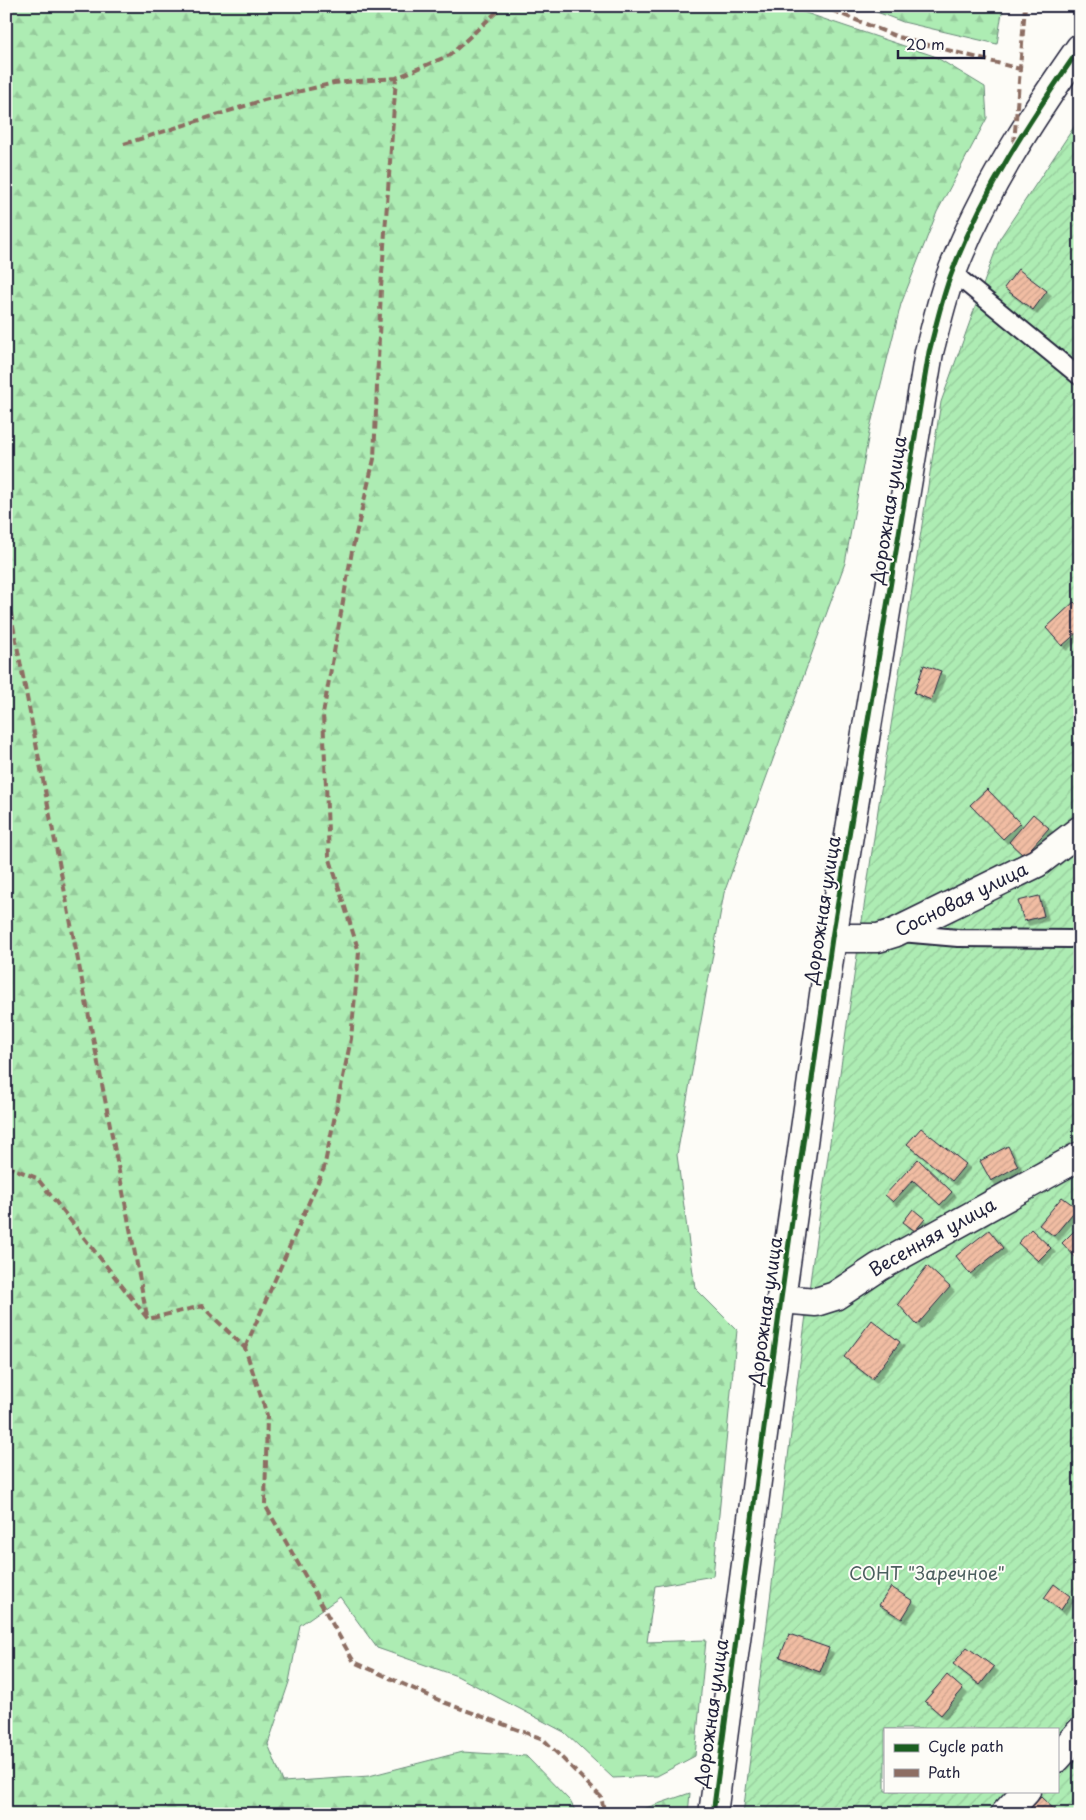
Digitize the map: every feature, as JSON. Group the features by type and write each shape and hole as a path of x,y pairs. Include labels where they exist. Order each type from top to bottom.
{"street":[{"name":"Дорожная улица","path":"713,1814 781,1299 832,938 929,352 952,272 981,208 1014,146 1080,48"},
{"name":"Сосновая улица","path":"832,938 878,938 894,933 1037,863 1080,830"},
{"name":"Весенняя улица","path":"781,1299 816,1302 835,1296 879,1266 1080,1156"},
{"path":"1058,1757 1080,1732"},
{"path":"1005,1814 1025,1792"}],"lane":[{"path":"952,272 1080,377"},
{"path":"894,933 958,938 1070,940"}],"green space":[{"path":"6,6 785,6 934,56 985,87 987,118 937,212 901,304 870,428 845,563 724,893 677,1155 695,1288 737,1330 713,1576 655,1586 647,1642 706,1640 695,1756 657,1776 613,1778 564,1732 457,1676 377,1648 340,1597 300,1625 289,1682 268,1744 283,1782 369,1776 462,1752 526,1756 570,1801 577,1814 6,1814"},
{"path":"861,6 1003,6 997,44 903,22"},
{"name":"СОНТ \"Заречное\"","path":"1080,118 1080,1814 743,1814 812,1267 879,803 941,402 1000,238"},
{"path":"690,1793 688,1814 639,1814 640,1810"}],"building":[{"path":"1018,269 1047,291 1033,310 1004,288"},
{"path":"1074,602 1080,608 1080,630 1062,646 1046,628"},
{"path":"924,665 941,671 931,700 914,693"},
{"path":"987,789 1020,823 1003,839 970,805"},
{"path":"1033,814 1049,828 1024,856 1009,842"},
{"path":"1039,896 1044,916 1024,921 1018,901"},
{"path":"921,1128 966,1164 952,1181 907,1144"},
{"path":"1008,1146 1018,1166 991,1181 980,1161"},
{"path":"918,1159 952,1192 940,1205 913,1180 893,1202 885,1195"},
{"path":"1062,1197 1077,1208 1054,1236 1039,1225"},
{"path":"913,1209 925,1219 915,1231 903,1222"},
{"path":"1078,1227 1080,1230 1080,1262 1062,1243"},
{"path":"1031,1229 1051,1248 1038,1261 1018,1243"},
{"path":"989,1230 1003,1248 970,1274 956,1256"},
{"path":"927,1266 950,1287 917,1325 898,1304"},
{"path":"872,1320 900,1342 872,1379 844,1357"},
{"path":"1054,1584 1070,1596 1061,1610 1044,1598"},
{"path":"891,1587 913,1601 902,1619 879,1605"},
{"path":"789,1634 829,1648 820,1672 780,1657"},
{"path":"967,1647 994,1667 980,1685 953,1664"},
{"path":"947,1675 963,1689 941,1715 925,1701"},
{"path":"1041,1797 1059,1814 1036,1814 1030,1809"}],"marked path":[{"path":"124,144 264,100 334,83 396,78 450,55 503,6"},
{"path":"821,6 898,37 1020,69"},
{"path":"1014,144 1025,6"},
{"path":"245,1348 324,1168 351,1039 359,952 329,856 323,714 352,551 374,459 381,288 396,78"},
{"path":"6,589 147,1316"},
{"path":"6,1166 37,1178 148,1319 202,1306 245,1348 267,1415 265,1505 354,1662 443,1702 543,1739 601,1797 605,1814"}],"cycle path":[{"path":"713,1814 781,1299 832,938 929,352 948,282 978,213 1026,128 1080,48"}]}
